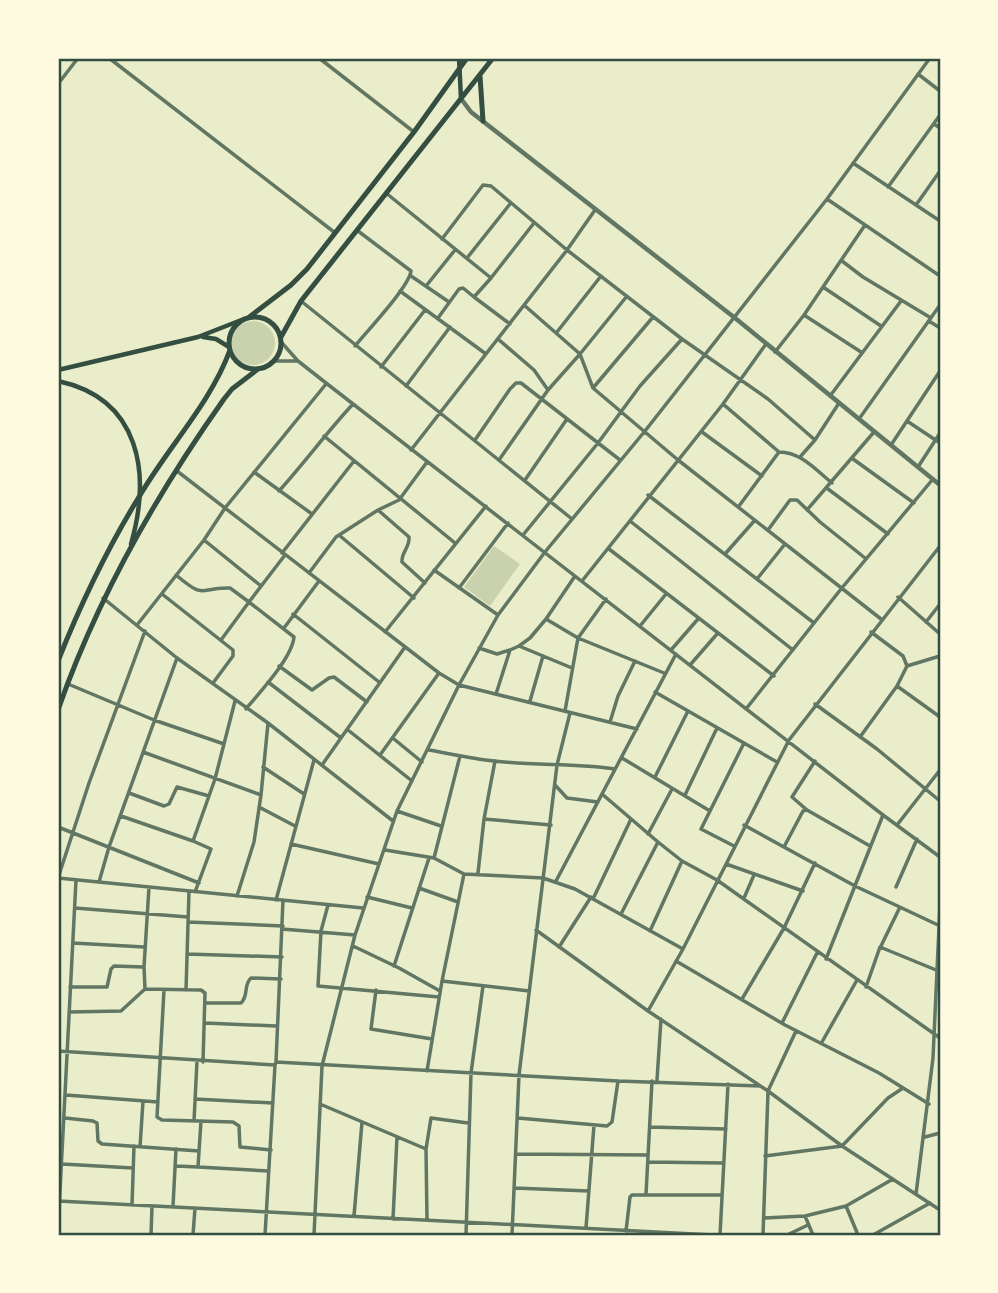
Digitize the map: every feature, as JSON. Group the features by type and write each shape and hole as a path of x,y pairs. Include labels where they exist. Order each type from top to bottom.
{"highway":[{"path":"58,661 88,590 141,493 218,378 229,349 231,332 291,285 414,132 467,58"},
{"path":"229,349 240,365 258,369 266,368 275,361 280,352 281,340 301,301 493,58"},
{"path":"480,75 483,121"},
{"path":"246,318 267,319 277,328 281,340"},
{"path":"58,710 103,598 130,547 224,399 232,389 258,369"}],"main road":[{"path":"458,58 461,100"},
{"path":"58,370 198,337 246,318"},
{"path":"198,337 216,339 229,349"},
{"path":"58,381 93,395 115,412 136,448 141,493 138,520 130,547"}],"street":[{"path":"58,84 78,58"},
{"path":"109,58 335,233"},
{"path":"319,58 414,132"},
{"path":"314,1235 322,1066 355,935 397,811 459,685 498,615 545,552 735,318 827,199 930,58"},
{"path":"918,74 940,91"},
{"path":"461,100 483,121 735,318 940,485"},
{"path":"888,187 940,115"},
{"path":"934,124 940,128"},
{"path":"853,163 940,221"},
{"path":"916,205 940,171"},
{"path":"442,239 483,185 491,187 682,339 768,399 815,440"},
{"path":"385,193 491,278"},
{"path":"827,199 940,276"},
{"path":"467,258 510,204"},
{"path":"411,450 567,250 595,210"},
{"path":"474,297 534,223"},
{"path":"775,352 804,315 865,225"},
{"path":"355,346 411,275 410,268 356,229"},
{"path":"426,286 456,249"},
{"path":"841,260 940,328"},
{"path":"411,275 449,303"},
{"path":"557,332 601,276"},
{"path":"823,287 881,326"},
{"path":"438,318 461,288 510,324"},
{"path":"400,290 486,354"},
{"path":"499,460 548,390 627,296"},
{"path":"830,396 901,300"},
{"path":"301,301 573,520"},
{"path":"524,305 580,354 593,388 678,460 881,619"},
{"path":"859,419 940,305"},
{"path":"381,367 425,310"},
{"path":"804,315 861,352"},
{"path":"593,388 654,317"},
{"path":"407,386 450,327"},
{"path":"498,339 534,370 548,390"},
{"path":"523,535 682,339"},
{"path":"281,340 298,361 411,450 940,857"},
{"path":"582,581 648,495 702,432 766,344"},
{"path":"275,361 298,361"},
{"path":"891,445 940,371"},
{"path":"137,625 204,540 225,508 326,383"},
{"path":"475,440 516,383 528,387 620,460"},
{"path":"800,457 815,440 839,403"},
{"path":"279,491 353,404"},
{"path":"723,404 779,452 789,452 800,457 832,483"},
{"path":"525,480 567,419"},
{"path":"907,421 938,441"},
{"path":"702,432 762,475"},
{"path":"807,510 874,432"},
{"path":"918,467 938,441 940,433"},
{"path":"324,436 399,500 455,543"},
{"path":"738,507 779,452"},
{"path":"853,458 914,503"},
{"path":"221,640 312,514 354,461"},
{"path":"309,573 339,535 399,500 427,462"},
{"path":"177,471 439,673 459,685 637,729"},
{"path":"254,472 312,514"},
{"path":"746,709 933,479"},
{"path":"827,489 888,534"},
{"path":"648,495 814,623"},
{"path":"768,530 790,500 797,500 866,559"},
{"path":"385,632 486,506"},
{"path":"379,510 409,537 402,562 425,583"},
{"path":"725,554 755,520"},
{"path":"630,521 793,650"},
{"path":"459,588 508,523"},
{"path":"339,535 414,598"},
{"path":"204,540 261,586"},
{"path":"757,579 785,544"},
{"path":"648,1011 683,949 789,740 940,546"},
{"path":"608,548 774,676"},
{"path":"434,570 498,615"},
{"path":"176,575 194,590 203,593 230,588 293,635 294,642 279,666 246,709"},
{"path":"479,648 497,654 519,646 530,638 575,576"},
{"path":"284,628 319,581"},
{"path":"162,594 234,653 213,684"},
{"path":"640,626 666,594"},
{"path":"898,597 940,634"},
{"path":"103,598 177,658 268,723 393,821"},
{"path":"512,1235 519,1075 557,765 578,638 606,599"},
{"path":"926,622 940,604"},
{"path":"293,614 380,683"},
{"path":"546,619 578,638 664,673"},
{"path":"671,650 698,619"},
{"path":"145,631 117,704 58,878 363,908"},
{"path":"871,632 903,656 907,666"},
{"path":"690,665 717,634"},
{"path":"322,765 406,646"},
{"path":"519,646 573,668"},
{"path":"496,694 510,650"},
{"path":"556,881 676,654"},
{"path":"530,702 543,656"},
{"path":"860,737 897,686 907,666 940,656"},
{"path":"99,882 177,658"},
{"path":"610,722 618,696 635,661"},
{"path":"279,666 312,690 334,677 367,702"},
{"path":"380,755 439,673"},
{"path":"268,682 341,738"},
{"path":"68,684 154,720 224,744"},
{"path":"897,686 940,717"},
{"path":"655,692 777,762"},
{"path":"193,841 215,779 235,701"},
{"path":"815,704 940,801"},
{"path":"655,777 688,711"},
{"path":"237,896 252,850 268,723"},
{"path":"685,796 717,728"},
{"path":"347,730 412,781"},
{"path":"393,738 422,762"},
{"path":"734,846 702,830 744,743"},
{"path":"428,750 495,761 581,764 615,769"},
{"path":"143,752 261,795"},
{"path":"394,966 442,826 460,756"},
{"path":"621,758 710,811"},
{"path":"276,900 314,759"},
{"path":"478,873 484,819 495,761"},
{"path":"815,761 792,797 807,810 870,846"},
{"path":"263,767 304,794"},
{"path":"897,825 940,770"},
{"path":"555,785 566,798 598,802"},
{"path":"129,793 167,806 177,787 209,796"},
{"path":"648,834 673,789"},
{"path":"602,794 682,862 717,880 940,1038"},
{"path":"259,807 296,826"},
{"path":"785,845 803,811 807,810"},
{"path":"397,811 442,826"},
{"path":"826,959 883,815"},
{"path":"121,816 211,849 199,883 192,892 188,919 186,990"},
{"path":"559,947 592,898 631,818"},
{"path":"484,819 551,825"},
{"path":"744,825 785,845 855,886 939,926"},
{"path":"58,827 199,883"},
{"path":"896,887 917,839"},
{"path":"621,914 658,842"},
{"path":"291,845 379,864"},
{"path":"385,850 431,858 464,874 556,881 683,949"},
{"path":"650,931 682,862"},
{"path":"742,999 784,928 815,863"},
{"path":"725,864 803,891"},
{"path":"427,1071 464,874"},
{"path":"743,899 754,875"},
{"path":"58,1230 76,880"},
{"path":"145,989 149,887"},
{"path":"419,888 458,902"},
{"path":"367,897 412,908"},
{"path":"265,1235 281,979 283,900"},
{"path":"328,905 321,931 317,985 440,994"},
{"path":"916,1194 929,1104 937,1008 940,905"},
{"path":"866,987 880,947 900,907"},
{"path":"75,908 355,935"},
{"path":"536,930 648,1011 768,1091 842,1146 940,1210"},
{"path":"73,943 145,947"},
{"path":"353,946 394,966 440,994"},
{"path":"880,947 938,966"},
{"path":"782,1023 817,953"},
{"path":"187,954 282,957"},
{"path":"676,961 929,1104"},
{"path":"70,987 107,987 114,966 144,967"},
{"path":"205,1003 241,1003 246,997 246,984 251,978 281,979"},
{"path":"822,1042 857,980"},
{"path":"442,981 529,991"},
{"path":"466,1235 471,1073 483,986"},
{"path":"69,1012 121,1011 145,989 203,991 203,1062"},
{"path":"164,990 157,1117 162,1120 236,1123 239,1126 240,1147 271,1150"},
{"path":"376,990 371,1029 432,1039"},
{"path":"645,1194 661,1019"},
{"path":"205,1023 276,1026"},
{"path":"763,1235 768,1091 796,1031"},
{"path":"58,1051 203,1062 275,1063 760,1086"},
{"path":"194,1121 197,1061"},
{"path":"931,1080 940,1082"},
{"path":"518,1118 607,1126 612,1122 618,1081"},
{"path":"720,1235 728,1084"},
{"path":"765,1156 842,1146 888,1098 903,1088"},
{"path":"66,1096 158,1102"},
{"path":"195,1099 273,1103"},
{"path":"140,1147 143,1101"},
{"path":"320,1104 426,1149"},
{"path":"65,1118 97,1123 98,1141 103,1144 199,1151"},
{"path":"427,1220 426,1149 431,1118 468,1124"},
{"path":"198,1167 201,1121"},
{"path":"354,1216 362,1122"},
{"path":"586,1229 594,1125"},
{"path":"650,1127 726,1129"},
{"path":"924,1137 940,1133"},
{"path":"393,1219 397,1137"},
{"path":"132,1205 134,1146"},
{"path":"173,1207 176,1149"},
{"path":"516,1154 648,1155"},
{"path":"648,1162 724,1163"},
{"path":"62,1164 133,1168"},
{"path":"176,1166 270,1171"},
{"path":"764,1219 804,1216 846,1206 894,1179"},
{"path":"514,1188 589,1191"},
{"path":"626,1231 629,1197 635,1194 722,1195"},
{"path":"59,1201 586,1229 606,1233 626,1231 713,1235"},
{"path":"873,1235 930,1203"},
{"path":"151,1235 152,1206"},
{"path":"846,1206 858,1235"},
{"path":"193,1235 195,1208"},
{"path":"804,1216 813,1235"},
{"path":"787,1235 808,1225"}],"green space":[{"path":"253,321 269,327 275,343 269,359 253,365 237,359 231,343 237,327"},
{"path":"494,546 520,564 490,606 464,587"}]}
